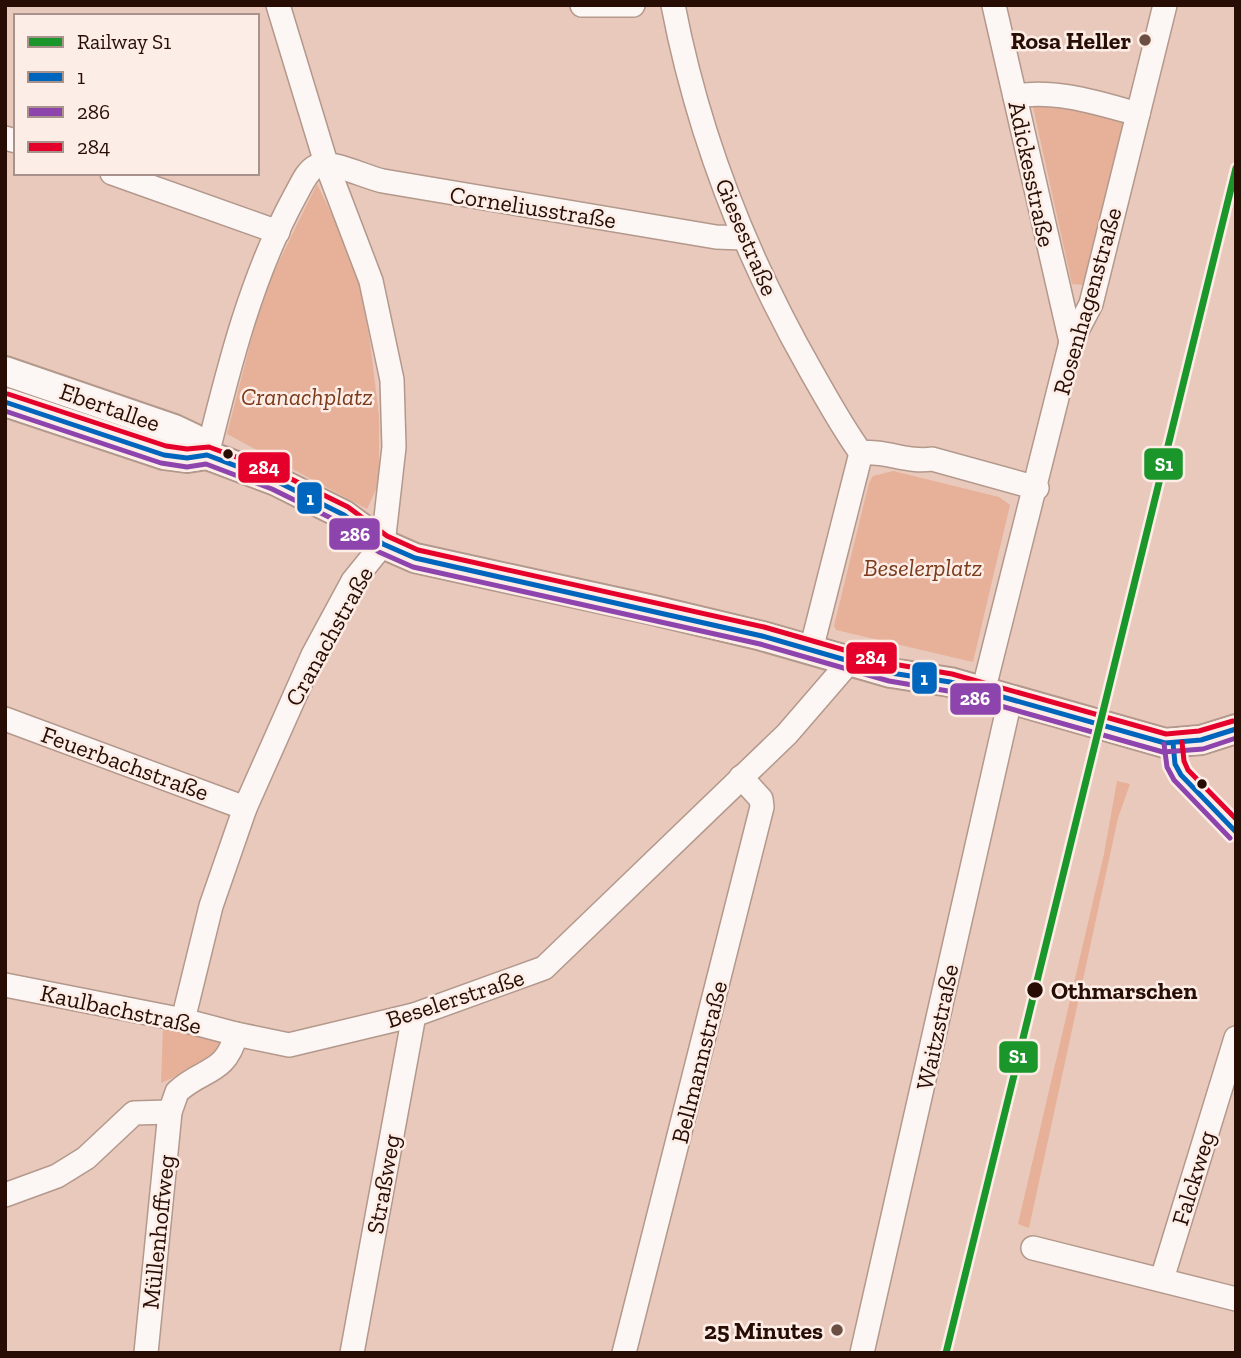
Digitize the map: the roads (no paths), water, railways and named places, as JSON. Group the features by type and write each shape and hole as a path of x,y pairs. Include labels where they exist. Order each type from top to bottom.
{"main road":[{"name":"Ebertallee","path":"5,370 174,429 192,438 207,455 276,481 332,509 383,544 415,558 653,610 983,692 1165,743 1201,740 1236,729"},
{"name":"Ebertallee","path":"5,402 164,455 187,458 207,455"}],"street":[{"name":"Cranachstraße","path":"183,1020 211,905 245,807 313,655 353,581 383,544 394,447 392,380 371,281 326,163 278,5"},
{"path":"582,5 633,5"},
{"name":"Giesestraße","path":"673,5 698,111 743,238 794,341 861,453"},
{"name":"Adickesstraße","path":"995,5 1030,171 1071,342"},
{"name":"Rosenhagenstraße","path":"1037,488 1071,342 1091,304 1165,5"},
{"path":"1015,96 1035,93 1058,96 1138,114"},
{"path":"207,455 240,327 278,232 310,172 326,163"},
{"name":"Corneliusstraße","path":"326,163 383,181 716,237 743,238"},
{"path":"118,175 278,232"},
{"path":"811,650 861,453 878,451 917,461 932,459 1037,488 983,692"},
{"name":"Beselerstraße","path":"236,1034 289,1045 414,1015 544,968 795,725 850,661"},
{"name":"Waitzstraße","path":"862,1353 1010,700"},
{"name":"Feuerbachstraße","path":"5,719 245,807"},
{"name":"Bellmannstraße","path":"624,1353 762,807 761,799 741,778"},
{"name":"Kaulbachstraße","path":"5,985 183,1020 236,1034"},
{"name":"Straßweg","path":"352,1353 414,1015"},
{"path":"5,1195 57,1176 86,1158 134,1113 170,1112 172,1101 184,1086 218,1068 232,1051 236,1034"},
{"name":"Falckweg","path":"1162,1279 1236,1038"},
{"name":"Müllenhoffweg","path":"146,1353 170,1112"},
{"path":"1033,1248 1236,1300"}],"rail line":[{"name":"S1","path":"946,1353 1236,168"}],"place":[{"name":"Rosa Heller","path":"1145,40"},
{"name":"Othmarschen","path":"1035,990"},
{"name":"25 Minutes","path":"837,1330"}],"park label":[{"name":"Cranachplatz","path":"307,396"},
{"name":"Beselerplatz","path":"923,567"}]}
